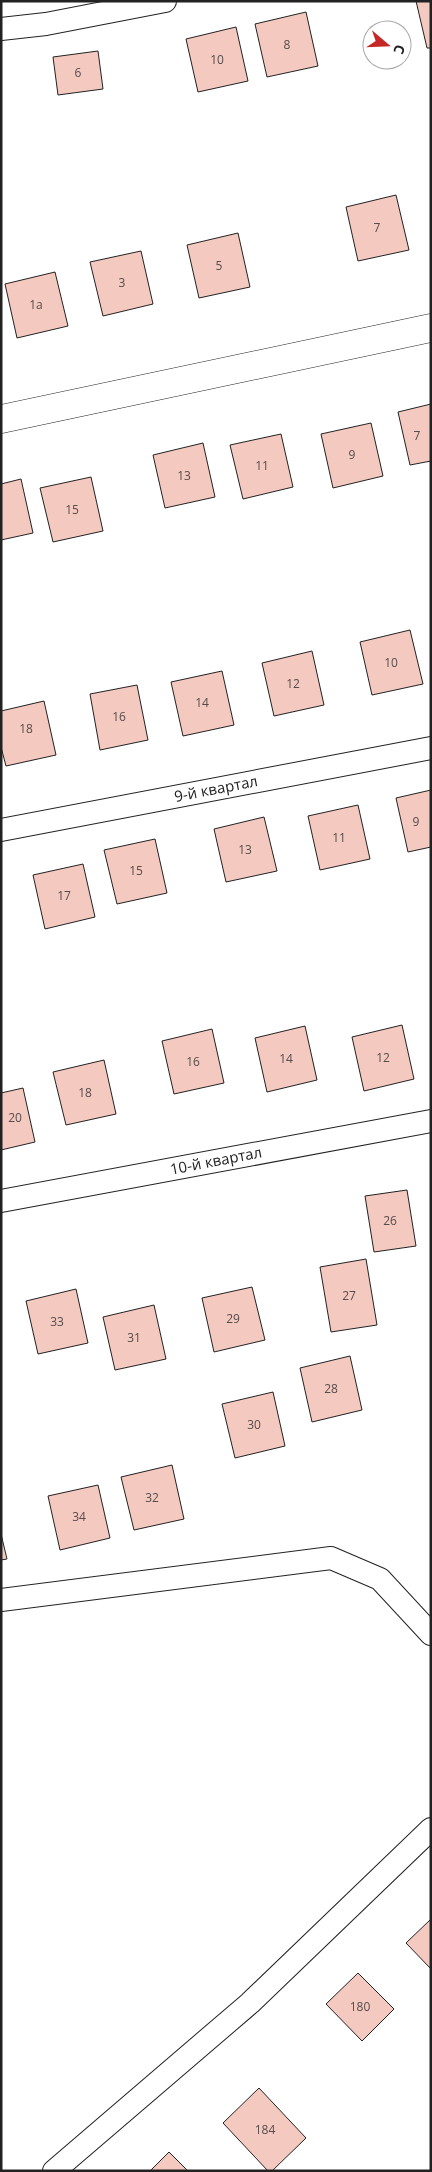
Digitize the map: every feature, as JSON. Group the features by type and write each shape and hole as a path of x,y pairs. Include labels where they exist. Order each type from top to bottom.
{"street":[{"path":"1,29 46,24 165,1"},
{"path":"1,419 431,328"},
{"name":"9-й квартал","path":"1,830 431,748"},
{"name":"10-й квартал","path":"1,1201 431,1121"},
{"path":"1,1600 331,1558 380,1578 431,1634"},
{"path":"54,2171 250,2003 431,1829"}],"building":[{"path":"416,1 431,1 431,48 427,48"},
{"path":"306,12 318,66 267,77 255,24"},
{"path":"236,27 248,81 198,92 186,39"},
{"path":"98,51 103,89 58,95 53,57"},
{"path":"396,195 409,250 358,261 346,207"},
{"path":"238,233 250,287 199,298 187,245"},
{"path":"141,251 153,304 103,316 90,262"},
{"path":"55,272 68,326 17,338 5,284"},
{"path":"431,404 431,461 410,465 398,412"},
{"path":"371,423 383,476 333,488 321,434"},
{"path":"281,434 293,487 243,499 230,445"},
{"path":"203,443 215,497 165,508 153,455"},
{"path":"91,477 103,531 53,542 40,488"},
{"path":"21,479 33,533 1,540 1,484"},
{"path":"410,630 423,684 372,695 360,642"},
{"path":"312,651 324,705 274,716 262,663"},
{"path":"222,671 234,725 183,736 171,682"},
{"path":"137,685 148,740 100,750 90,694"},
{"path":"44,701 56,755 6,766 1,747 1,711"},
{"path":"431,790 431,847 408,852 396,798"},
{"path":"358,805 370,859 320,870 308,816"},
{"path":"264,817 277,871 226,882 214,829"},
{"path":"155,839 167,893 117,904 104,850"},
{"path":"83,864 95,917 45,929 33,875"},
{"path":"402,1025 414,1079 364,1091 352,1037"},
{"path":"305,1026 317,1080 267,1092 255,1038"},
{"path":"212,1029 224,1083 174,1094 162,1041"},
{"path":"104,1060 116,1114 66,1125 53,1072"},
{"path":"23,1088 35,1142 1,1150 1,1093"},
{"path":"407,1190 416,1246 374,1252 365,1196"},
{"path":"366,1259 377,1325 331,1332 320,1267"},
{"path":"252,1287 265,1340 214,1352 202,1298"},
{"path":"76,1289 88,1343 38,1354 26,1301"},
{"path":"154,1305 166,1359 115,1370 103,1317"},
{"path":"350,1356 362,1410 312,1422 300,1368"},
{"path":"273,1392 285,1446 235,1458 222,1404"},
{"path":"172,1465 184,1519 134,1530 121,1477"},
{"path":"98,1485 110,1538 60,1550 48,1496"},
{"path":"1,1534 7,1559 1,1560"},
{"path":"431,1919 431,1969 406,1943"},
{"path":"358,1973 394,2009 362,2041 326,2004"},
{"path":"259,2088 306,2138 272,2171 268,2171 223,2123"},
{"path":"169,2152 188,2171 150,2171"}]}
